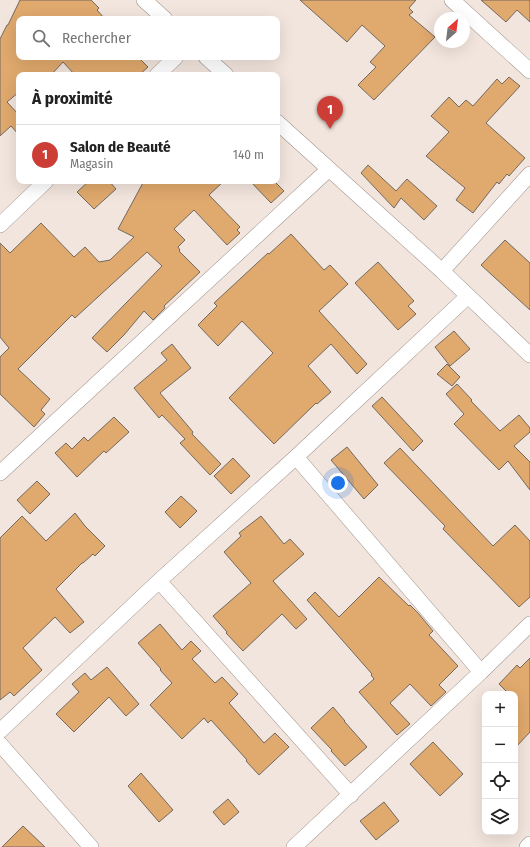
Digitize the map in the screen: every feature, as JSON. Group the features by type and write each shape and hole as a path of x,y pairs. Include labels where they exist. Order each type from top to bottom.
{"street":[{"path":"144,0 161,16"},
{"path":"452,0 530,71"},
{"path":"160,72 173,60"},
{"path":"209,60 223,72"},
{"path":"280,125 442,271 530,355"},
{"path":"0,473 329,169"},
{"path":"442,271 530,174"},
{"path":"0,225 43,184"},
{"path":"0,731 159,580 296,457 468,296"},
{"path":"296,457 481,672"},
{"path":"159,580 351,795"},
{"path":"294,847 351,795 530,624"},
{"path":"0,744 91,847"},
{"path":"527,847 530,844"}],"building":[{"path":"20,0 91,0 99,8 97,10 102,16 16,16 16,60 141,60 148,67 142,72 72,72 63,62 54,72 16,72 16,94 7,102 16,112 16,132 11,126 0,136 0,39"},
{"path":"300,0 416,0 409,8 413,12 409,15 434,36 434,38 374,100 358,85 376,67 370,62 385,46 362,25 347,42"},
{"path":"481,0 530,0 530,22 517,10 506,22"},
{"path":"509,77 520,86 486,123 525,158 509,176 507,174 499,184 497,182 473,213 456,200 465,188 426,156 449,132 431,116 449,97 459,107 466,100 473,106 497,79 502,84"},
{"path":"368,165 396,191 407,179 437,206 424,220 401,198 394,208 361,173"},
{"path":"86,184 112,184 116,189 94,209 77,192"},
{"path":"142,184 221,184 209,195 240,227 237,230 240,233 227,245 194,210 174,229 185,240 178,247 180,250 179,251 200,272 164,306 165,308 153,320 144,311 124,335 107,352 92,338 162,266 147,252 75,318 72,315 18,369 50,399 41,410 45,414 34,427 0,394 0,357 9,348 0,337 0,243 10,253 41,223 74,257 85,247 99,262 110,260 134,237 118,229"},
{"path":"253,184 277,184 284,191 271,203"},
{"path":"291,234 324,270 330,265 348,284 319,311 367,364 357,374 331,344 308,366 331,392 317,404 316,403 274,444 229,398 273,353 242,321 218,346 198,325 217,306 214,303"},
{"path":"505,240 530,263 530,310 481,265"},
{"path":"378,262 414,301 408,306 416,314 398,330 355,283"},
{"path":"454,331 470,349 450,366 435,347"},
{"path":"172,344 191,368 160,393 193,432 192,434 221,464 210,475 180,443 185,439 162,415 159,418 134,388 167,360 161,353"},
{"path":"447,364 460,377 452,386 437,374"},
{"path":"457,384 500,431 519,415 530,428 530,432 514,446 530,462 530,490 508,461 499,470 454,424 464,414 446,394"},
{"path":"382,397 423,441 413,451 372,406"},
{"path":"114,417 129,432 106,453 104,451 77,477 55,453 66,443 72,449 84,437 88,441"},
{"path":"347,447 378,485 364,499 331,460"},
{"path":"400,448 493,546 515,525 530,541 530,597 519,607 443,529 445,526 384,463"},
{"path":"233,458 250,476 231,494 214,476"},
{"path":"37,481 50,494 30,514 17,500"},
{"path":"181,496 197,511 180,528 165,512"},
{"path":"75,513 85,526 105,546 95,556 93,554 82,563 56,589 84,622 70,633 55,617 23,648 42,670 14,696 10,692 0,700 0,538 22,516 46,541"},
{"path":"261,516 284,544 290,539 304,554 273,581 307,619 296,629 282,614 243,651 213,616 251,583 224,552 241,536 239,533"},
{"path":"379,577 418,613 433,631 429,635 458,666 439,685 446,692 431,706 410,684 390,703 410,724 397,735 359,692 374,679 371,675 372,674 307,600 315,592 339,617"},
{"path":"160,624 182,650 191,641 201,651 192,659 215,683 222,677 238,694 229,703 264,743 275,733 289,747 259,775 211,720 208,723 204,718 182,739 150,705 172,683 138,643"},
{"path":"530,658 530,732 518,745 518,691 506,691 499,684 517,665 520,668"},
{"path":"107,667 139,704 126,716 109,697 74,732 56,714 79,692 72,684 85,673 91,680"},
{"path":"333,707 367,747 345,766 311,728"},
{"path":"433,742 463,774 440,796 410,764"},
{"path":"141,773 173,810 159,822 128,786"},
{"path":"228,799 239,812 224,825 213,812"},
{"path":"384,802 399,821 376,840 360,821"},
{"path":"23,826 45,847 2,847"}],"place":[{"name":"Salon de Beauté","path":"330,129"}]}
